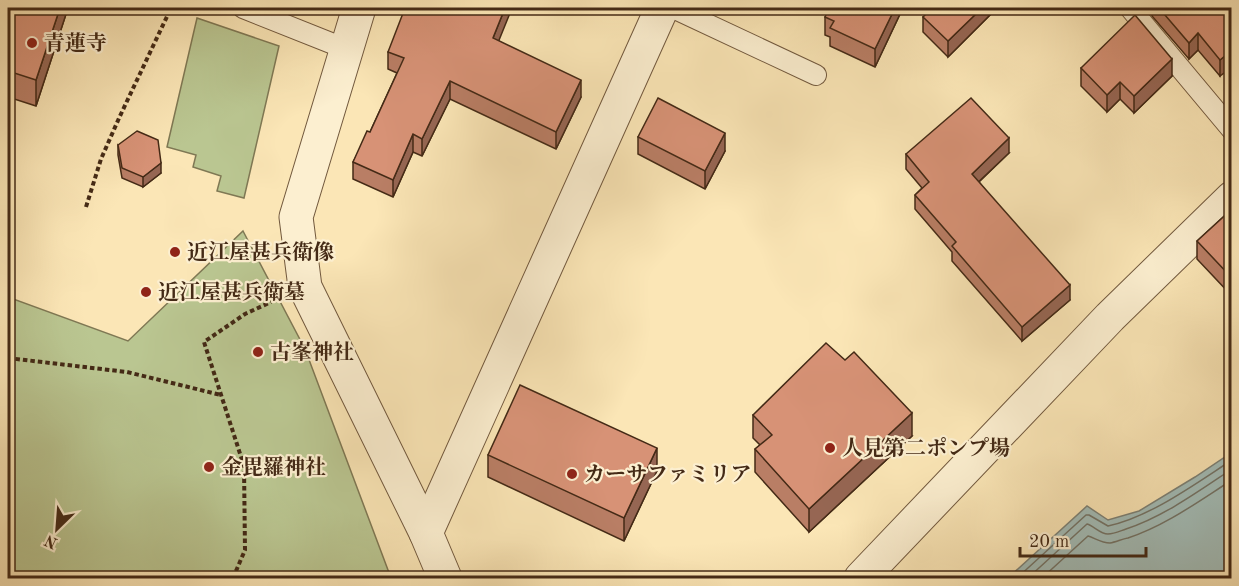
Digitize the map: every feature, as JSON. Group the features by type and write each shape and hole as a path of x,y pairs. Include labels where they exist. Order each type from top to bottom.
{"street":[{"path":"358,8 296,217 305,287 426,533 445,579"},
{"path":"426,533 662,8"},
{"path":"861,579 1110,317 1232,198"}],"lane":[{"path":"243,8 346,49"},
{"path":"674,8 816,75"},
{"path":"1130,8 1232,130"}],"path":[{"path":"86,207 101,159 171,8"},
{"path":"233,579 246,550 244,466 204,342 245,314 305,287"},
{"path":"8,358 127,372 222,395"}],"green space":[{"path":"197,18 279,46 244,198 217,191 221,176 193,167 196,155 167,147"},
{"path":"243,231 305,349 391,578 8,578 8,297 128,341"}],"water":[{"path":"1231,453 1231,578 1008,578 1087,506 1108,520 1139,511"}],"building":[{"name":"青蓮寺","path":"8,8 60,8 36,80 8,71"},
{"path":"405,8 505,8 493,38 581,80 556,132 450,81 422,139 413,134 393,180 353,162 367,131 370,132 404,58 388,52"},
{"path":"829,8 895,8 875,49 830,28 834,21 825,17"},
{"path":"932,8 982,8 948,41 923,17"},
{"path":"1159,8 1232,8 1232,50 1220,60 1198,33 1189,43"},
{"path":"1135,15 1172,59 1134,96 1120,82 1107,95 1081,68"},
{"path":"658,98 725,133 705,171 638,137"},
{"path":"971,98 1009,138 972,174 1070,285 1022,327 952,246 956,242 915,195 929,182 906,154"},
{"path":"137,131 158,140 161,163 143,177 122,168 118,145"},
{"path":"1232,209 1232,278 1197,241"},
{"name":"人見第二ポンプ場","path":"826,343 845,360 854,352 912,413 809,509 755,449 772,435 753,415"},
{"name":"カーサファミリア","path":"520,385 657,448 624,518 488,455"}],"place":[{"name":"青蓮寺","path":"32,43"},
{"name":"近江屋甚兵衛像","path":"175,252"},
{"name":"近江屋甚兵衛墓","path":"146,292"},
{"name":"古峯神社","path":"258,352"},
{"name":"人見第二ポンプ場","path":"830,448"},
{"name":"金毘羅神社","path":"209,467"},
{"name":"カーサファミリア","path":"572,474"}]}
